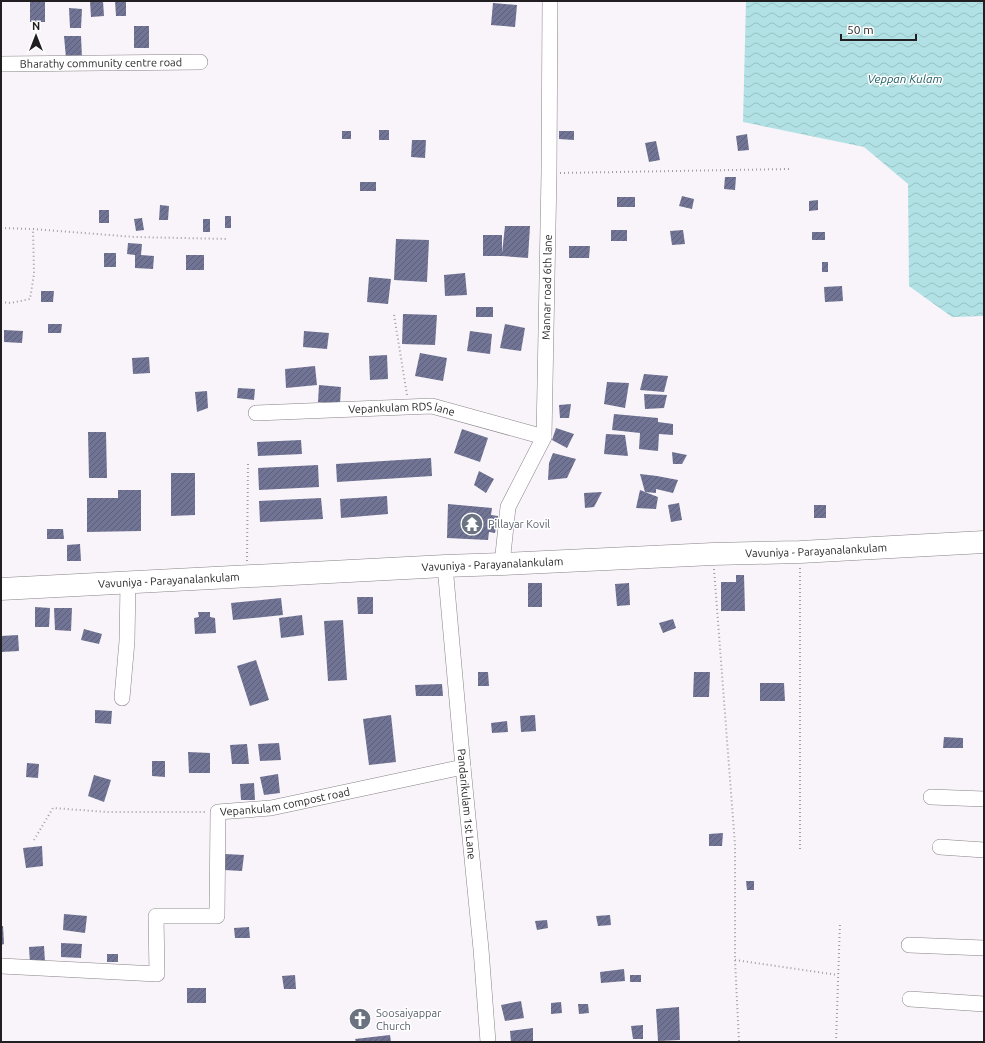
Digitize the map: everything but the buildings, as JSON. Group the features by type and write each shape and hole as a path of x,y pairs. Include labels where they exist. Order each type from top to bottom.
{"highway":[{"name":"Vavuniya - Parayanalankulam","path":"1,589 445,566 713,554 800,552 984,542"}],"street":[{"name":"Mannar road 6th lane","path":"502,564 508,507 544,437 549,173 550,1"},
{"name":"Bharathy community centre road","path":"1,64 200,62"},
{"name":"Vepankulam RDS lane","path":"256,413 432,406 544,437"},
{"name":"Pandarikulam 1st Lane","path":"445,566 481,949 488,1042"},
{"path":"122,698 127,641 128,583"},
{"name":"Vepankulam compost road","path":"1,966 157,974 156,916 217,916 218,812 271,808 463,767"},
{"path":"930,797 984,799"},
{"path":"940,847 984,850"},
{"path":"909,945 984,948"},
{"path":"910,999 984,1004"}],"path":[{"path":"549,173 789,169"},
{"path":"1,228 135,237 228,239"},
{"path":"1,302 12,303 30,299 34,274 33,229"},
{"path":"394,315 409,407"},
{"path":"247,564 248,463"},
{"path":"800,552 800,849"},
{"path":"713,554 735,845 735,960 739,1042"},
{"path":"34,840 52,808 107,812 218,812"},
{"path":"836,1042 840,922"},
{"path":"735,960 838,975"}],"water":[{"name":"Veppan Kulam","path":"746,1 984,1 984,316 952,317 909,286 908,184 864,147 743,122"}],"place":[{"name":"Pillayar Kovil","path":"472,524"},
{"name":"Soosaiyappar Church","path":"360,1019"}]}
